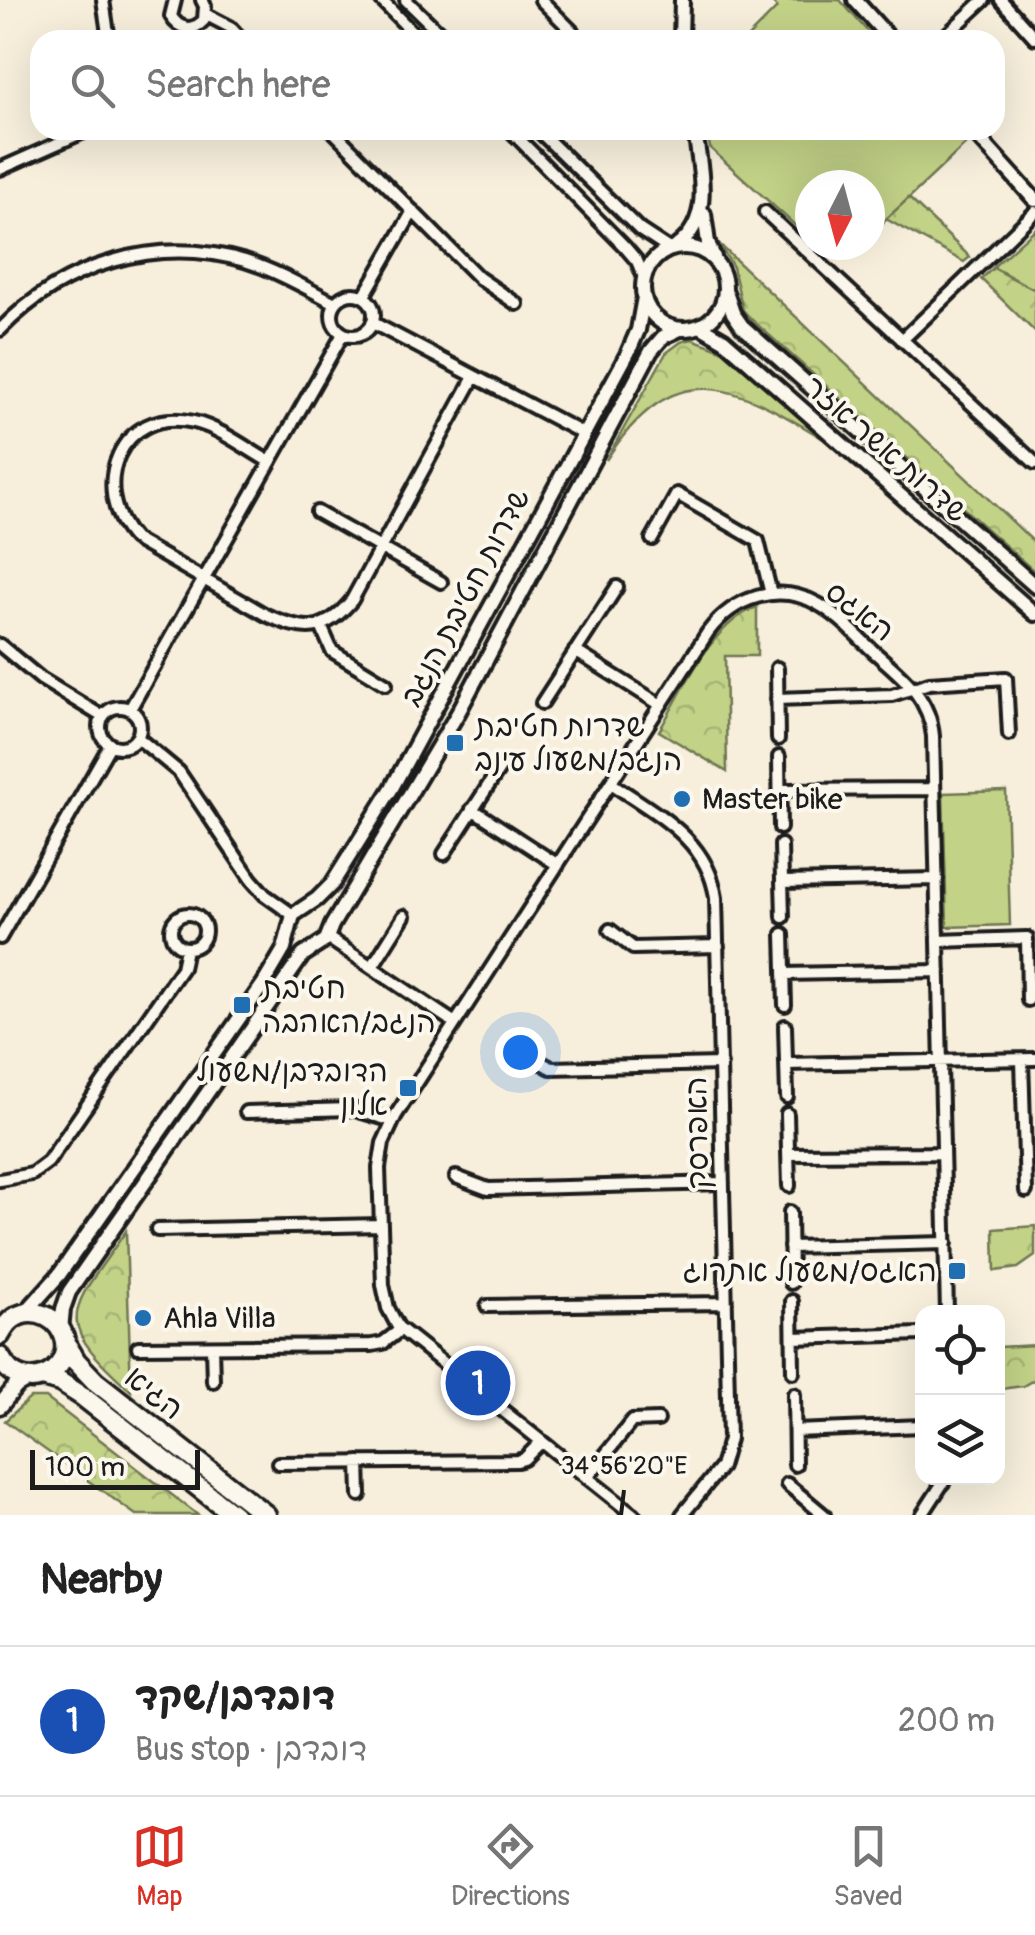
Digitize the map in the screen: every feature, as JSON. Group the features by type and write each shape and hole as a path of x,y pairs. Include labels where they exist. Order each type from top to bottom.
{"highway":[{"path":"0,1306 23,1314 48,1316 63,1336 61,1362 35,1378"},
{"path":"0,1334 10,1320 23,1314"},
{"name":"הגיא","path":"63,1336 76,1361 96,1381 266,1515"},
{"name":"הגיא","path":"0,1360 10,1371 60,1382 82,1396 234,1515"}],"main road":[{"path":"0,1406 16,1386 35,1378"}],"street":[{"path":"103,0 106,30"},
{"path":"175,0 171,16 180,27 193,28 206,14"},
{"path":"202,0 206,14 232,30"},
{"path":"381,0 410,30"},
{"path":"406,0 437,30"},
{"path":"541,0 572,30"},
{"path":"682,0 682,30"},
{"path":"855,0 882,30"},
{"path":"951,30 984,0"},
{"path":"1001,0 1035,38"},
{"path":"0,169 65,140"},
{"path":"342,140 479,278 517,304"},
{"path":"520,140 626,247 644,277 644,296 656,318 680,329 700,326 719,310 726,292 723,273 708,243 696,140"},
{"path":"548,140 640,230 672,248 695,248 716,262"},
{"path":"981,140 1035,200"},
{"path":"644,277 654,260 697,226 701,196"},
{"path":"364,296 412,211"},
{"path":"765,212 1035,463"},
{"path":"902,340 1035,212"},
{"path":"0,330 43,292 73,275 108,261 149,252 212,254 246,262 286,277 335,303"},
{"name":"שדרות אשר אזר","path":"726,292 739,324 1035,586"},
{"path":"347,294 364,296 374,308 373,323 360,336 343,334 332,321 335,303 347,294"},
{"name":"שדרות חטיבת הנגב","path":"306,906 332,884 392,788 631,346 644,296"},
{"path":"373,323 584,434"},
{"name":"שדרות אשר אזר","path":"700,326 724,340 1035,614"},
{"name":"שדרות חטיבת הנגב","path":"330,932 470,691 651,351 666,335 680,329"},
{"path":"130,709 343,334"},
{"path":"270,462 209,428 182,420 150,424 137,432 119,453 113,469 112,503 120,524 134,539 289,625 321,626 338,616 352,600 474,377"},
{"path":"634,1515 400,1330 384,1293 380,1161 393,1120 716,621 737,604 771,594 758,541 678,494 652,539"},
{"path":"317,512 441,582"},
{"path":"542,703 617,587"},
{"name":"האגס","path":"771,594 791,595 818,604 913,688 926,705 932,725 947,1305"},
{"path":"321,626 332,651 386,684"},
{"path":"0,644 41,678 103,716"},
{"path":"575,651 661,705"},
{"path":"777,668 778,739"},
{"path":"778,699 892,695 929,682 1006,678 1008,734"},
{"path":"114,708 130,709 140,721 138,738 126,747 110,745 100,733 103,716 114,708"},
{"path":"138,738 179,772 251,880 291,921 299,944 315,947"},
{"path":"0,938 110,745"},
{"path":"779,757 780,828"},
{"path":"444,854 501,766"},
{"name":"האפרסק","path":"611,783 684,834 702,854 715,888 727,1450 714,1478 682,1515"},
{"path":"780,790 934,789"},
{"path":"472,810 558,865"},
{"path":"781,845 782,916"},
{"path":"782,882 937,879"},
{"path":"23,1314 56,1278 261,987 282,953 291,921 306,906 322,909 330,932 372,967 456,1023"},
{"path":"372,967 404,916"},
{"path":"610,930 632,948 718,946"},
{"path":"63,1336 63,1309 69,1292 304,955 330,932"},
{"path":"783,934 785,1006"},
{"path":"938,940 1027,938 1028,1000"},
{"path":"0,1180 32,1174 56,1151 182,968 186,949"},
{"path":"784,974 939,972"},
{"path":"785,1026 787,1097"},
{"path":"531,1057 551,1068 721,1064"},
{"path":"786,1064 1035,1059"},
{"path":"1022,1060 1026,1191"},
{"path":"246,1112 352,1109 393,1120"},
{"path":"787,1114 789,1186"},
{"path":"788,1154 943,1153"},
{"path":"456,1176 488,1189 723,1183"},
{"path":"790,1212 791,1283"},
{"path":"157,1230 381,1224"},
{"path":"790,1247 946,1243"},
{"path":"792,1301 794,1372"},
{"path":"487,1306 726,1303"},
{"path":"138,1347 372,1346 400,1330"},
{"path":"792,1338 915,1334"},
{"path":"212,1347 213,1381"},
{"path":"794,1394 795,1465"},
{"path":"586,1478 632,1421 658,1420"},
{"path":"794,1431 915,1426"},
{"path":"278,1463 517,1461 541,1442"},
{"path":"359,1462 360,1495"},
{"path":"787,1484 824,1515"},
{"path":"922,1515 942,1485"}],"green space":[{"path":"770,0 840,0 866,30 755,30 777,8"},
{"path":"709,140 967,143 885,221 885,170 795,170 795,225 710,148"},
{"path":"909,198 970,257 964,262 886,219"},
{"path":"1035,229 1035,290 993,267"},
{"path":"718,243 1035,543 1035,572 751,319 743,310 733,267"},
{"path":"993,268 1035,290 1035,332 981,279"},
{"path":"692,339 722,350 825,440 762,404 707,389 681,392 656,404 631,426 606,460 666,353"},
{"path":"757,607 757,656 725,656 727,772 659,731 712,643 740,616"},
{"path":"1006,791 1010,925 947,927 943,793"},
{"path":"1035,1226 1035,1256 1018,1268 995,1271 994,1229"},
{"path":"126,1231 131,1391 88,1347 77,1315 91,1281"},
{"path":"1035,1345 1035,1379 1023,1386 1005,1388 1005,1347"},
{"path":"30,1398 46,1398 198,1515 136,1515 5,1421"}],"place":[{"name":"שדרות חטיבת הנגב/משעול עינב","path":"455,743"},
{"name":"Master bike","path":"682,799"},
{"name":"חטיבת הנגב/האהבה","path":"242,1005"},
{"name":"הדובדבן/משעול אלון","path":"408,1088"},
{"name":"האגס/משעול אתרוג","path":"957,1271"},
{"name":"Ahla Villa","path":"143,1318"},
{"name":"דובדבן/שקד","path":"478,1383"}]}
